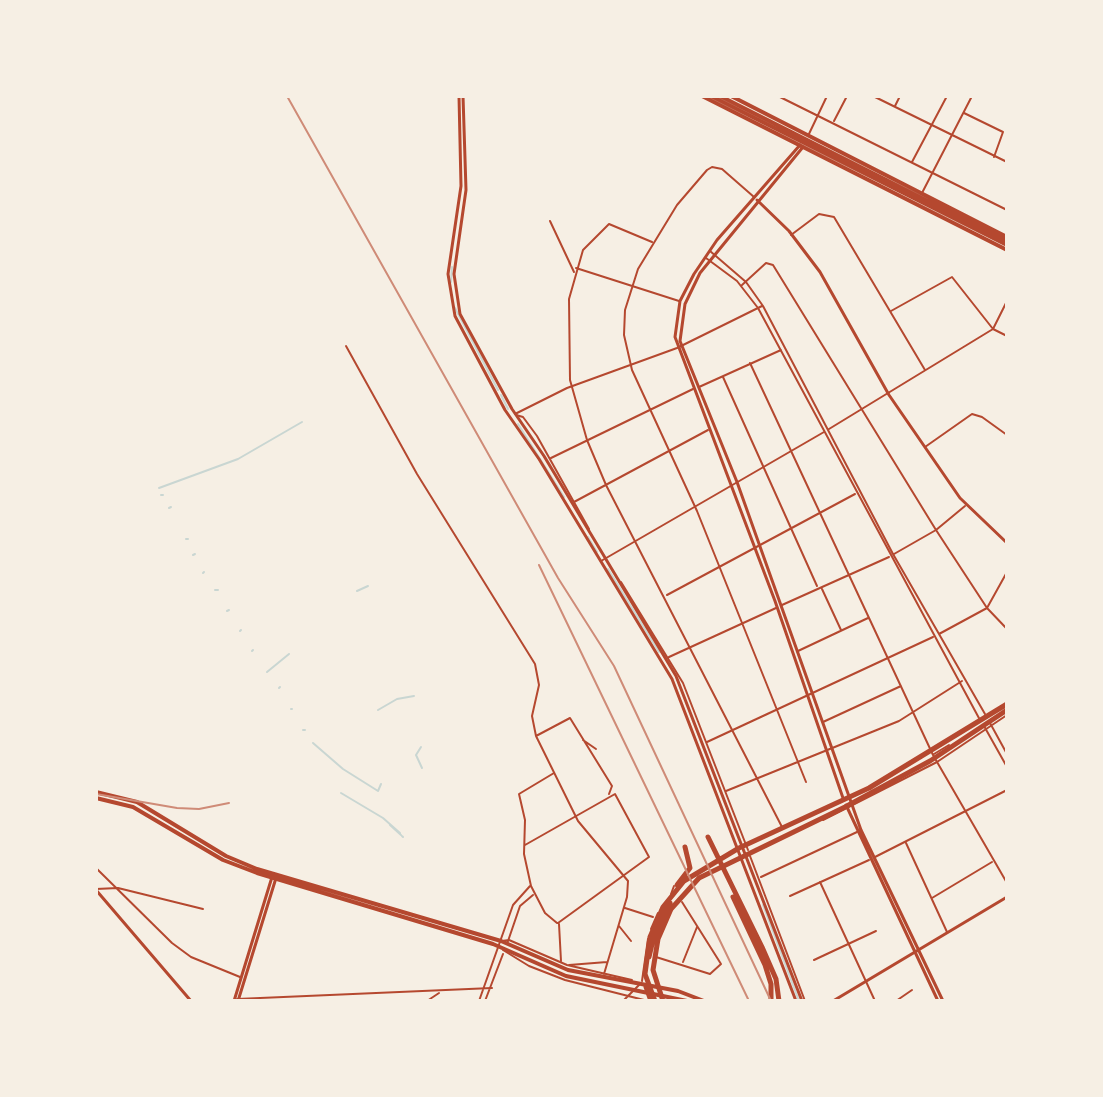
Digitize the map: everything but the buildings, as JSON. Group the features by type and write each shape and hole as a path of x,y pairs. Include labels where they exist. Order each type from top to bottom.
{"highway":[{"path":"653,995 650,964 662,927 690,886 728,861 869,788 1007,707"},
{"path":"728,861 858,801 930,761 1007,707"},
{"path":"803,822 934,756"},
{"path":"663,907 693,873 754,842 847,804"},
{"path":"706,838 776,979 775,1001 765,965 706,838"},
{"path":"653,995 648,969 661,920 676,894 699,873 754,842"},
{"path":"653,995 648,969 650,937 663,907 690,868 685,847"}],"main road":[{"path":"702,96 921,196 1007,243"},
{"path":"711,96 1007,243"},
{"path":"720,96 804,143"},
{"path":"731,96 804,143"},
{"path":"96,795 133,807 223,860 504,945 558,970 687,1001"},
{"path":"558,970 641,983 653,995 704,1001"}],"street":[{"path":"461,96 463,190 454,274 455,300 465,327 665,659 698,746 759,878 801,1001"},
{"path":"778,96 1007,210"},
{"path":"757,546 737,482 679,347 675,325 680,301 707,259 804,143 827,96"},
{"path":"833,122 847,96"},
{"path":"873,96 1007,162"},
{"path":"894,107 900,96"},
{"path":"912,163 947,96"},
{"path":"921,196 972,96"},
{"path":"963,112 1003,132 994,158"},
{"path":"806,782 779,708 695,506 631,366 624,327 631,286 652,242 677,205 712,167 722,169 757,199 791,235 820,272 889,395 924,447 966,505 1007,543"},
{"path":"463,190 448,274 450,302 461,329 510,417 665,659 725,792 742,846 742,858 801,1001"},
{"path":"791,235 819,214 834,217 926,371"},
{"path":"550,221 574,273"},
{"path":"652,242 609,224 590,240 574,273 568,331 572,386 587,440 606,485 666,596 783,828"},
{"path":"712,252 746,282 763,306 933,636 1007,767"},
{"path":"707,259 741,286 758,308 856,494 1007,754"},
{"path":"679,347 685,304 707,259"},
{"path":"741,286 766,263 773,265 936,530 987,608 1007,629"},
{"path":"576,268 680,301"},
{"path":"890,312 952,277 993,329 1007,336"},
{"path":"603,560 864,410 993,329 1007,301"},
{"path":"510,417 572,386 679,347 763,306"},
{"path":"346,346 416,472 535,664 539,685 532,716 536,736 575,816 629,884 604,974"},
{"path":"550,458 786,347"},
{"path":"750,363 934,756 1007,883"},
{"path":"723,376 790,528 841,631"},
{"path":"696,388 709,429 797,651 810,693"},
{"path":"515,414 523,417 550,458 603,560"},
{"path":"924,447 972,414 982,417 1007,435"},
{"path":"574,502 709,429"},
{"path":"666,596 860,490"},
{"path":"665,659 891,555 936,530 966,505"},
{"path":"698,746 987,608 1007,572"},
{"path":"780,606 847,804 938,1001"},
{"path":"797,651 869,618"},
{"path":"725,792 914,712 963,680"},
{"path":"821,722 902,685"},
{"path":"822,820 934,756 959,735 1007,707"},
{"path":"742,858 987,730 1007,707"},
{"path":"525,845 609,794 612,786 570,718 536,736"},
{"path":"582,739 596,749"},
{"path":"705,742 742,846"},
{"path":"554,773 519,794 525,821 531,886 548,917 558,923"},
{"path":"790,896 968,813 1007,790"},
{"path":"558,923 649,857 620,798 609,794"},
{"path":"742,846 837,802 847,804"},
{"path":"820,813 837,802"},
{"path":"759,878 859,831"},
{"path":"906,843 948,933"},
{"path":"748,855 801,1001"},
{"path":"932,899 993,861"},
{"path":"96,868 187,954 243,978"},
{"path":"274,876 236,1000 492,988"},
{"path":"820,881 875,1001"},
{"path":"485,1001 492,988 513,905 531,886"},
{"path":"641,983 646,943 655,918 674,886"},
{"path":"96,889 114,888 203,909"},
{"path":"96,889 191,1001"},
{"path":"479,1001 520,906 534,894"},
{"path":"833,1001 1007,897"},
{"path":"504,945 558,970 631,994 653,995 656,957 668,920 681,900 721,964 710,974 656,957"},
{"path":"624,907 655,918"},
{"path":"558,923 558,970"},
{"path":"619,925 631,941"},
{"path":"683,963 698,925"},
{"path":"814,960 876,931"},
{"path":"916,952 943,1001"},
{"path":"558,970 567,965 608,962"},
{"path":"567,965 641,983"},
{"path":"623,1001 637,991 648,969"},
{"path":"896,1001 912,990"},
{"path":"427,1001 441,992"},
{"path":"379,1001 380,995"},
{"path":"344,996 349,1001"}],"waterway":[{"path":"451,282 452,267"},
{"path":"455,308 498,390"},
{"path":"501,395 508,409"},
{"path":"159,488 238,459 302,422"},
{"path":"518,424 564,497"},
{"path":"588,537 597,552"},
{"path":"608,569 659,652"},
{"path":"357,591 368,586"},
{"path":"267,672 289,654"},
{"path":"378,710 397,699 414,696"},
{"path":"313,743 343,769 378,791 381,784"},
{"path":"421,747 416,755 422,768"},
{"path":"341,793 383,818 400,833"},
{"path":"390,825 401,835"},
{"path":"763,905 799,1001"}],"railway":[{"path":"287,96 558,578 614,666 771,1001"},
{"path":"539,565 749,1001"},
{"path":"96,794 177,808 199,809 229,803"}]}
